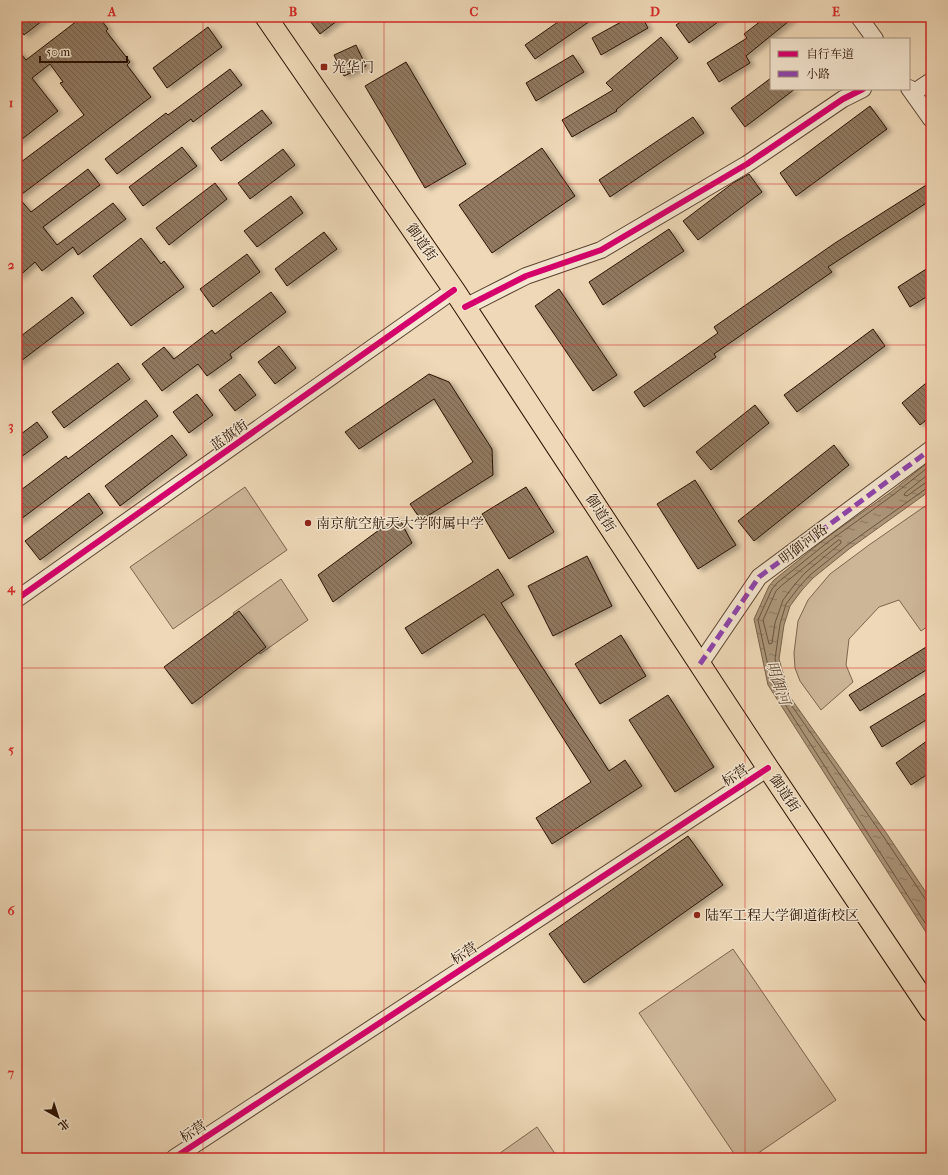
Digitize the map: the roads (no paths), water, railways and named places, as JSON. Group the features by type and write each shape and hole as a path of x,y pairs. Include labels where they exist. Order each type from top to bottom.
{"main road":[{"name":"御道街","path":"266,17 460,298 768,768 931,1011"}],"street":[{"path":"859,17 874,38"},
{"path":"931,81 911,91 931,119"},
{"name":"蓝旗街","path":"17,599 460,298 601,250 747,164 843,99 861,90"},
{"name":"明御河路","path":"700,664 759,577 931,449"},
{"name":"标营","path":"174,1158 768,768"}],"water":[{"name":"明御河","path":"931,460 931,490 849,549 813,578 802,590 790,606 784,625 779,659 790,697 887,834 931,900 931,940 768,685 754,619 769,586 774,580 826,538 891,492"}],"place":[{"name":"光华门","path":"324,67"},
{"name":"南京航空航天大学附属中学","path":"308,523"},
{"name":"陆军工程大学御道街校区","path":"697,915"}]}
